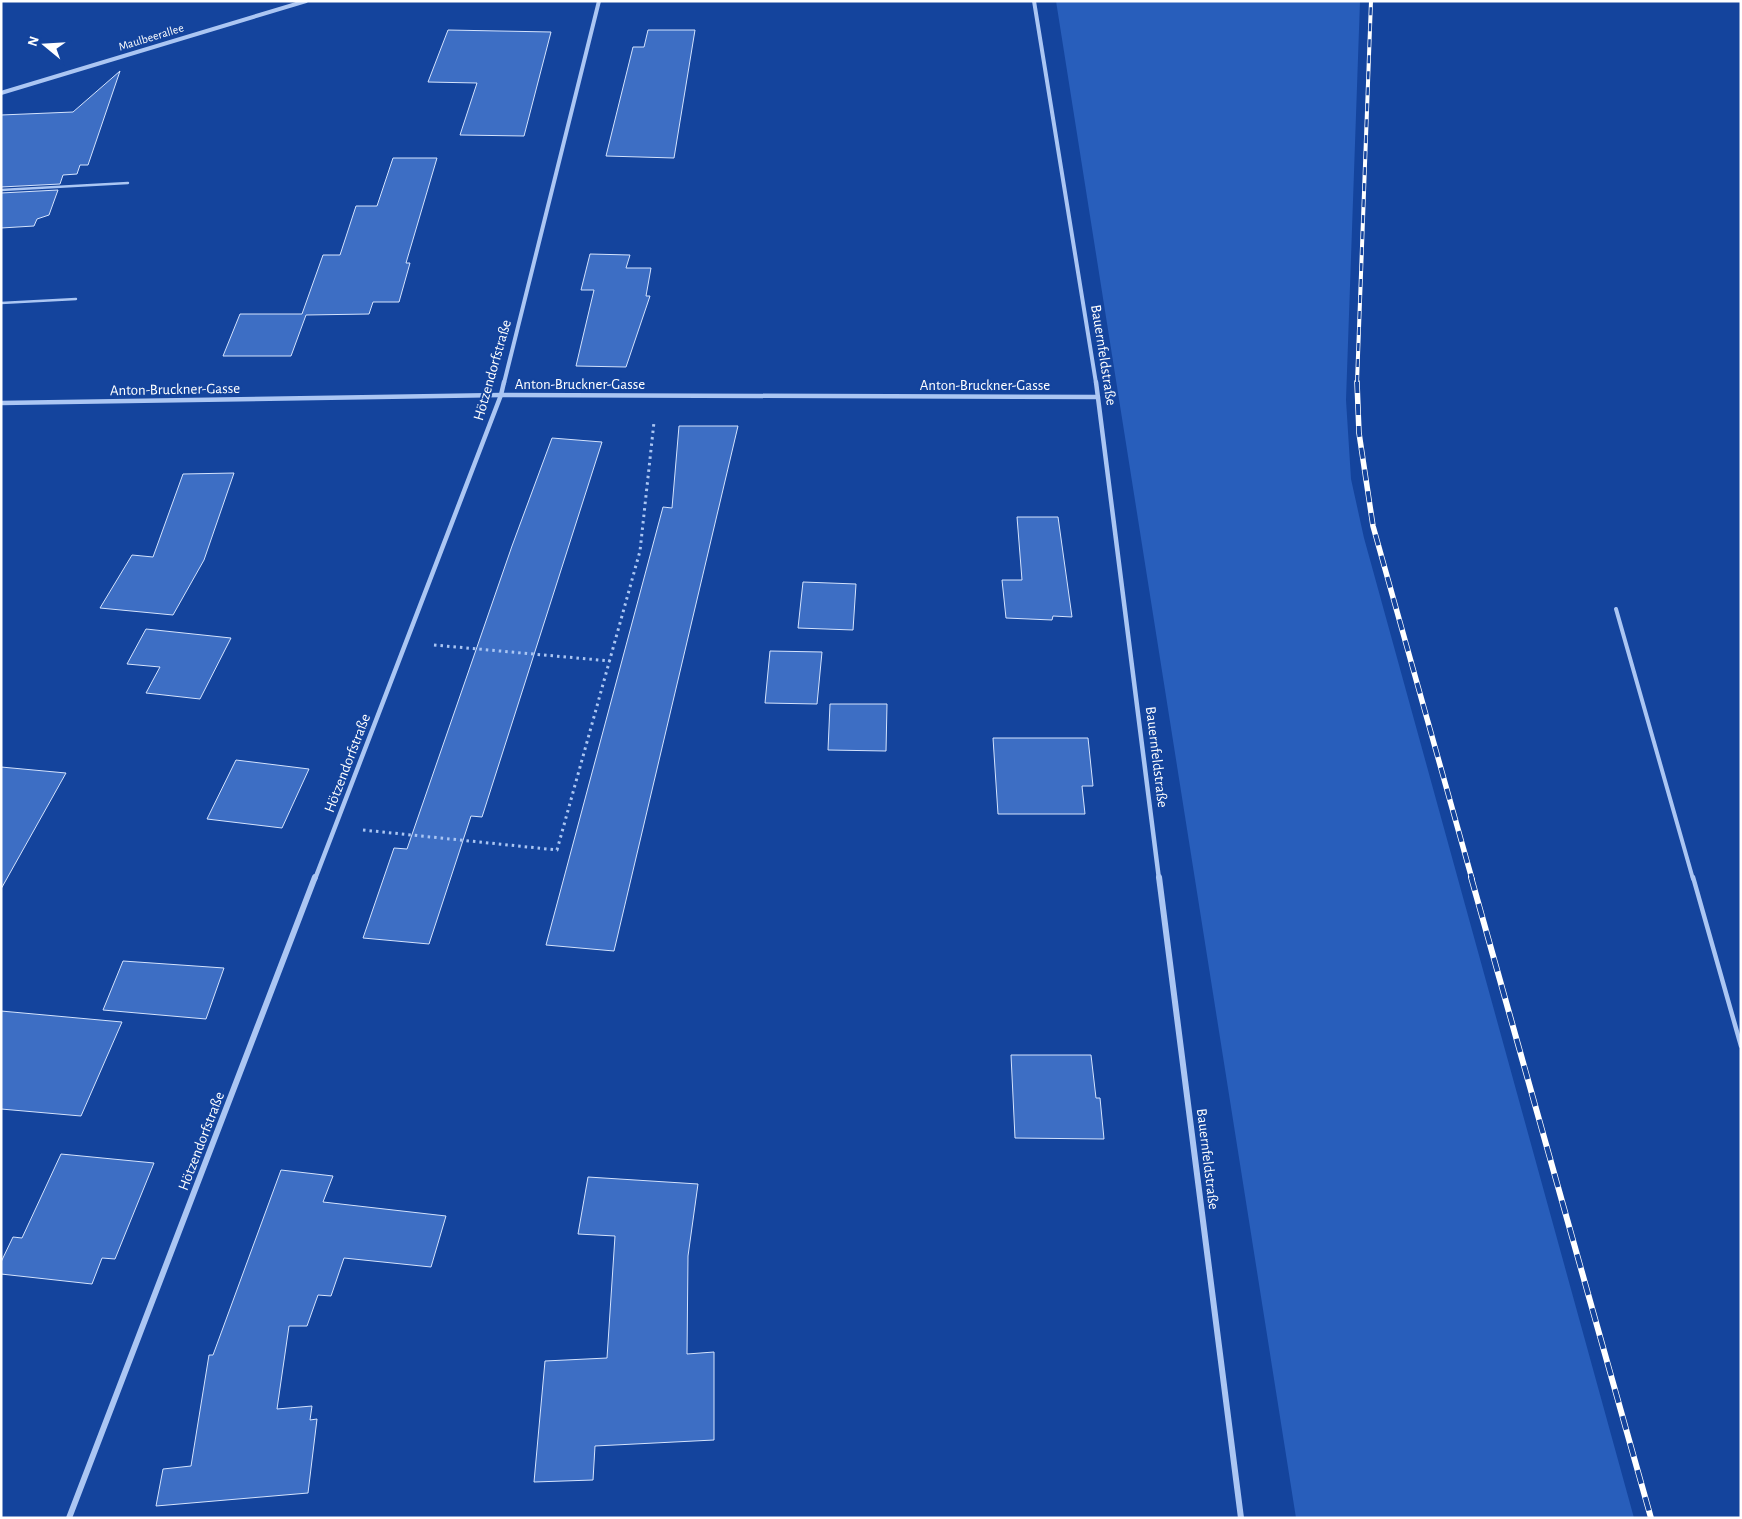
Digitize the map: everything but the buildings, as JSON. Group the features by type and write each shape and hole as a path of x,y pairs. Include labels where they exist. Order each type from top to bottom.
{"street":[{"name":"Maulbeerallee","path":"1,93 306,1"},
{"name":"Hötzendorfstraße","path":"69,1518 501,395 599,1"},
{"name":"Bauernfeldstraße","path":"1034,1 1098,397 1241,1518"},
{"name":"Anton-Bruckner-Gasse","path":"1,402 501,395 1098,397"}],"lane":[{"path":"1,190 128,183"},
{"path":"1,303 76,299"},
{"path":"1616,609 1741,1046"}],"path":[{"path":"336,827 557,850 640,551 657,395"},
{"path":"406,642 610,661"}],"shaded area":[{"path":"1056,1 1360,1 1346,400 1351,479 1364,538 1634,1518 1296,1518"}],"railway":[{"path":"1357,382 1371,1"},
{"path":"1357,382 1359,433 1373,526 1472,879"},
{"path":"1471,877 1651,1518"}]}
